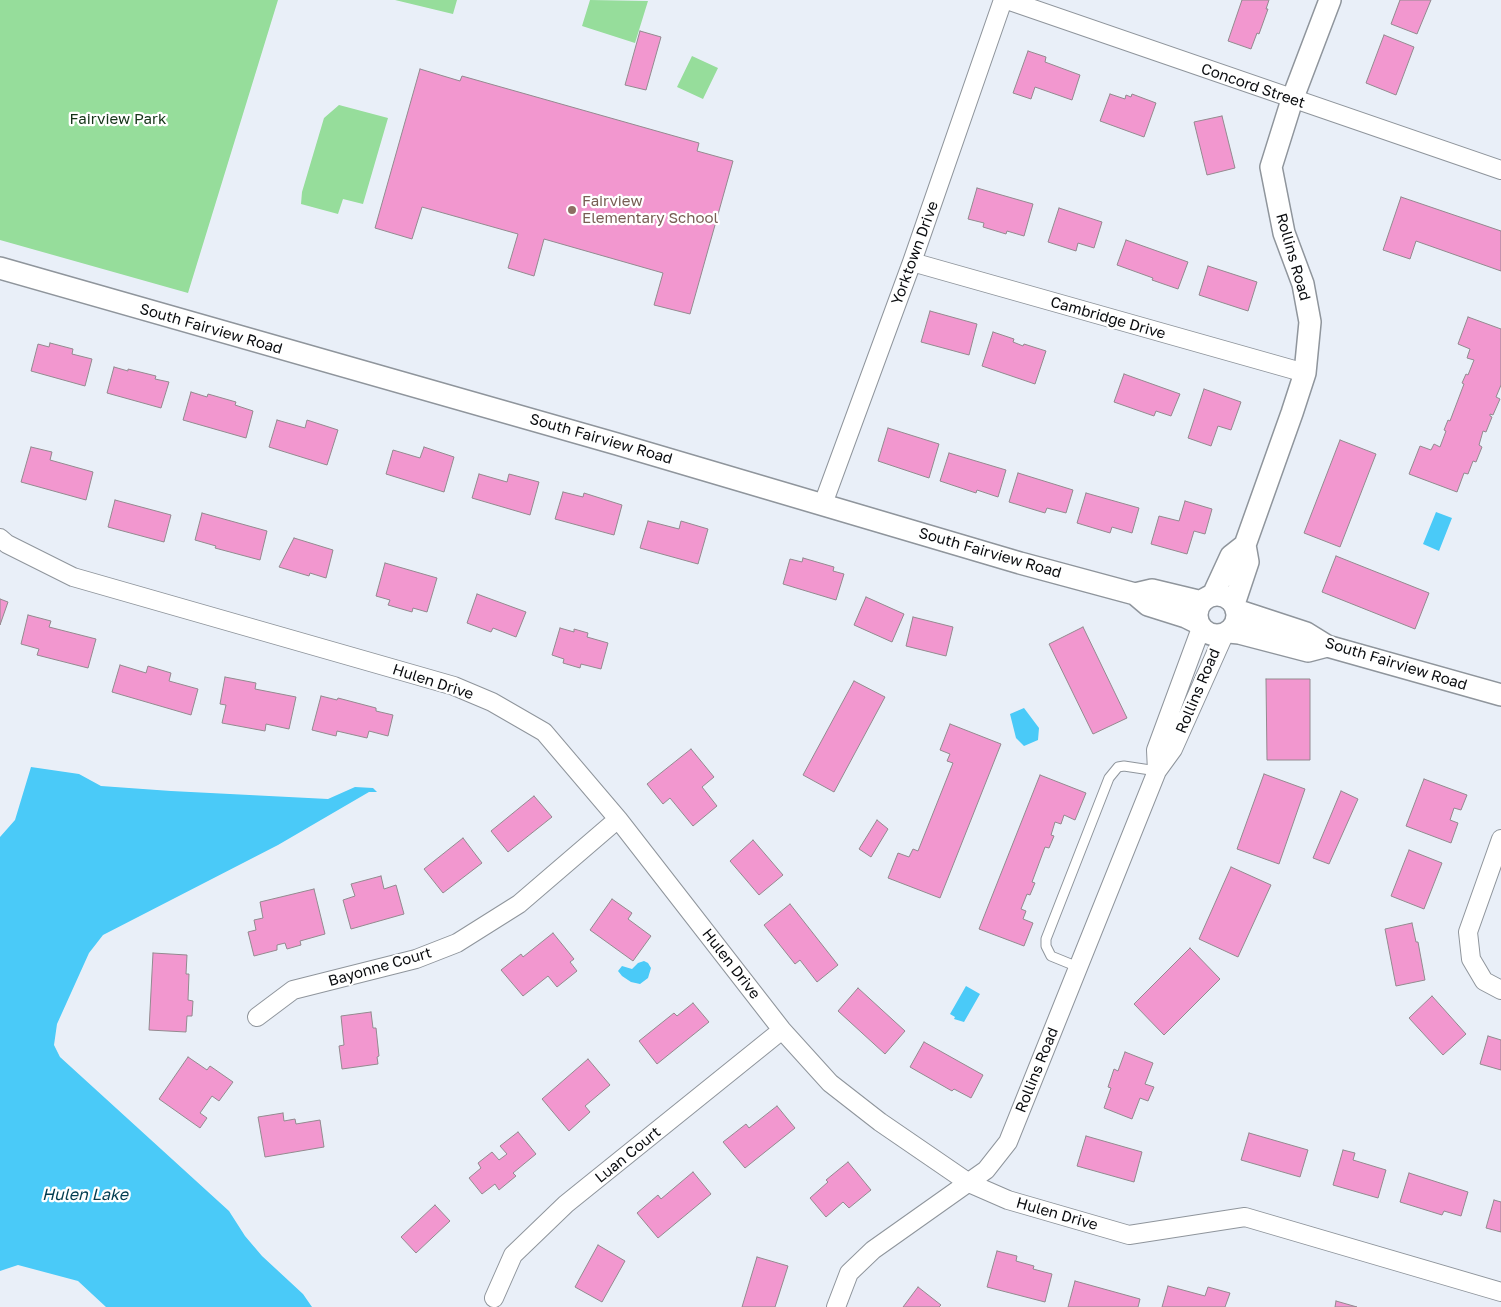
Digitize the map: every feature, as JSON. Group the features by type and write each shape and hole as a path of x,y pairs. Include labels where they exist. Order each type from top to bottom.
{"street":[{"name":"Yorktown Drive","path":"823,504 912,262 1003,0"},
{"name":"Concord Street","path":"1007,0 1292,100 1501,170"},
{"name":"Rollins Road","path":"1235,607 1248,562 1246,545 1305,373 1310,322 1303,284 1284,233 1271,167 1292,100 1330,0"},
{"name":"Cambridge Drive","path":"912,262 1305,373"},
{"name":"South Fairview Road","path":"0,268 823,504 1020,563 1135,594 1152,590 1207,598"},
{"name":"Hulen Drive","path":"0,538 7,544 72,577 454,686 492,702 544,732 618,820 782,1030 830,1083 880,1122 969,1183 1008,1200 1129,1235 1245,1217 1501,1292"},
{"name":"Rollins Road","path":"1207,598 1231,556 1246,545"},
{"path":"1135,594 1148,605 1186,617 1211,635 1239,633 1308,651 1327,646"},
{"path":"1200,626 1197,612 1207,598 1224,596 1235,607 1236,622 1226,633"},
{"name":"South Fairview Road","path":"1235,607 1306,633 1327,646 1501,695"},
{"name":"Rollins Road","path":"1157,771 1156,750 1200,626"},
{"name":"Rollins Road","path":"836,1307 849,1273 873,1250 986,1170 1008,1142 1157,771 1173,749 1226,633"},
{"name":"Bayonne Court","path":"257,1017 293,990 416,959 456,943 519,904 618,820"},
{"path":"1501,839 1468,932 1471,959 1484,981 1501,990"},
{"name":"Luan Court","path":"494,1298 513,1255 566,1204 782,1030"}],"lane":[{"path":"1078,967 1051,956 1046,946 1046,939 1109,778 1118,767 1124,766 1157,771"}],"green space":[{"name":"Fairview Park","path":"0,0 278,0 188,293 0,240"},
{"path":"395,0 457,0 453,14"},
{"path":"590,0 648,1 635,43 582,26"},
{"path":"692,56 718,68 703,99 677,87"},
{"path":"339,105 388,118 363,204 343,199 338,214 301,204 302,192 324,118"}],"water":[{"path":"1436,512 1452,518 1439,551 1423,544"},
{"path":"1024,708 1039,728 1038,740 1024,746 1016,738 1010,714"},
{"name":"Hulen Lake","path":"31,767 79,774 101,786 328,799 355,787 373,788 377,792 369,792 278,845 103,935 89,953 57,1024 54,1045 60,1057 229,1211 245,1236 262,1256 303,1294 312,1307 106,1307 78,1281 18,1265 0,1271 0,837 15,820"},
{"path":"644,961 651,968 648,978 640,984 631,982 618,971 622,966 632,969 638,963"},
{"path":"966,986 980,994 964,1022 954,1019 955,1017 950,1014"}],"building":[{"path":"1242,0 1269,0 1266,9 1268,9 1259,34 1257,33 1251,49 1228,41"},
{"path":"1400,0 1431,0 1417,34 1391,24"},
{"path":"640,31 661,37 646,90 625,85"},
{"path":"1384,35 1414,47 1396,95 1366,83"},
{"path":"1028,51 1046,57 1045,62 1080,75 1072,100 1035,87 1031,99 1013,93"},
{"name":"Fairview Elementary School","path":"420,69 460,81 462,76 699,143 697,151 733,161 690,314 654,305 663,273 544,239 534,276 508,268 518,234 422,207 412,239 375,228"},
{"path":"1110,94 1125,99 1126,95 1131,97 1132,94 1156,103 1144,137 1100,121"},
{"path":"1222,116 1235,168 1207,175 1194,122"},
{"path":"977,188 1033,204 1024,236 1007,231 1006,234 983,227 984,223 968,219"},
{"path":"1401,197 1501,231 1501,271 1416,241 1410,259 1383,250"},
{"path":"1059,208 1102,222 1094,248 1078,243 1076,251 1048,242"},
{"path":"1126,240 1188,262 1178,289 1117,265"},
{"path":"1208,266 1257,282 1248,311 1199,295"},
{"path":"930,311 977,324 969,355 921,342"},
{"path":"1468,317 1501,329 1501,385 1496,397 1500,399 1493,415 1490,414 1492,417 1486,432 1483,431 1479,445 1482,447 1476,462 1473,461 1468,474 1464,473 1457,492 1409,474 1420,446 1431,450 1434,444 1440,447 1446,431 1444,430 1448,420 1450,421 1464,384 1462,383 1466,374 1468,375 1474,360 1467,358 1470,349 1458,344"},
{"path":"993,332 1014,339 1013,342 1023,346 1024,344 1046,351 1035,384 982,366"},
{"path":"50,343 73,349 72,354 92,359 85,386 31,371 38,344 49,347"},
{"path":"114,367 156,376 155,379 169,382 161,408 107,393"},
{"path":"1124,374 1180,394 1171,416 1156,411 1154,416 1114,402"},
{"path":"1204,389 1241,402 1231,430 1218,426 1211,446 1188,438"},
{"path":"191,392 207,397 208,394 236,402 235,405 253,411 246,438 183,420"},
{"path":"277,420 305,428 307,420 338,430 327,465 269,447"},
{"path":"888,428 939,444 929,478 878,461"},
{"path":"1340,440 1376,454 1340,547 1304,533"},
{"path":"31,447 52,452 50,460 93,472 86,500 21,482"},
{"path":"424,447 454,457 444,492 386,474 393,450 420,458"},
{"path":"949,453 1006,470 998,497 977,490 976,493 940,481"},
{"path":"1018,473 1073,490 1066,513 1047,508 1045,513 1009,502"},
{"path":"479,474 507,482 509,474 539,482 530,515 472,498"},
{"path":"563,492 583,497 584,493 622,505 614,535 555,519"},
{"path":"1086,493 1139,508 1132,533 1112,527 1110,533 1077,523"},
{"path":"115,500 171,515 164,542 108,527"},
{"path":"1185,501 1212,509 1205,534 1194,531 1187,554 1151,544 1159,516 1179,521"},
{"path":"202,513 267,531 260,560 215,548 216,546 195,540"},
{"path":"648,521 679,529 681,521 708,529 698,564 640,548"},
{"path":"294,538 333,550 326,578 310,573 309,576 279,567"},
{"path":"1336,556 1429,593 1415,629 1322,592"},
{"path":"803,558 834,567 833,571 844,574 836,600 783,584 790,559 802,562"},
{"path":"385,563 437,578 427,612 413,608 412,612 388,605 390,600 376,596"},
{"path":"477,594 526,612 516,637 493,628 491,632 467,623"},
{"path":"866,597 904,614 892,642 854,625"},
{"path":"0,599 8,602 0,625"},
{"path":"28,615 51,621 49,627 96,639 88,668 37,655 39,649 21,644"},
{"path":"913,617 953,627 946,656 906,646"},
{"path":"1083,627 1127,718 1093,734 1049,644"},
{"path":"560,628 588,633 587,637 608,643 601,669 581,664 580,668 563,663 564,659 552,655"},
{"path":"120,665 146,673 148,666 171,673 169,681 198,689 191,715 112,692"},
{"path":"225,677 256,683 255,689 296,697 289,729 266,724 265,731 222,723 226,705 220,704"},
{"path":"1266,679 1310,679 1310,760 1267,760"},
{"path":"854,681 885,697 834,792 803,775"},
{"path":"321,696 337,700 338,698 376,708 376,711 393,715 388,736 369,731 367,738 337,731 336,736 312,730"},
{"path":"950,724 1001,744 940,898 888,878 898,853 909,857 913,849 918,851 953,763 947,761 950,754 940,750"},
{"path":"691,749 714,777 702,787 717,806 693,826 670,798 663,804 647,784"},
{"path":"1264,774 1305,789 1279,864 1237,849"},
{"path":"1040,775 1086,793 1075,820 1064,815 1061,824 1055,822 1051,835 1054,836 1049,848 1045,847 1032,882 1035,883 1030,895 1027,894 1021,909 1026,911 1023,919 1033,923 1024,946 979,929"},
{"path":"1424,779 1467,795 1461,810 1454,808 1450,820 1458,823 1451,843 1406,826"},
{"path":"1341,791 1358,799 1329,864 1313,858"},
{"path":"534,796 552,817 508,852 491,831"},
{"path":"877,820 888,829 871,857 859,849"},
{"path":"463,838 482,863 443,893 424,869"},
{"path":"753,840 783,875 759,895 730,861"},
{"path":"1409,850 1442,863 1424,909 1391,896"},
{"path":"1231,867 1271,885 1238,957 1199,939"},
{"path":"381,876 384,889 396,885 404,914 351,929 343,900 355,896 351,884"},
{"path":"314,889 325,934 300,941 301,945 287,949 285,943 277,945 277,950 254,956 248,932 256,930 254,920 263,918 260,902"},
{"path":"612,899 632,913 628,919 651,936 633,961 590,930"},
{"path":"790,904 838,965 817,982 800,960 795,964 764,925"},
{"path":"1412,923 1416,942 1418,942 1425,980 1396,986 1385,929"},
{"path":"553,933 574,959 570,962 577,971 557,987 548,976 523,996 501,970 521,954 523,957"},
{"path":"1190,948 1220,979 1164,1035 1134,1004"},
{"path":"153,953 187,955 186,974 189,974 188,1000 193,1001 192,1016 187,1016 186,1032 149,1030"},
{"path":"858,988 905,1031 885,1054 838,1011"},
{"path":"1432,996 1466,1034 1443,1055 1409,1018"},
{"path":"693,1003 709,1022 657,1064 639,1041 674,1013 677,1016"},
{"path":"371,1012 373,1028 376,1028 378,1064 342,1069 339,1046 344,1045 341,1016"},
{"path":"1488,1036 1501,1040 1501,1070 1480,1064"},
{"path":"924,1042 983,1075 971,1098 954,1089 952,1091 910,1067"},
{"path":"1125,1052 1153,1063 1145,1084 1154,1087 1148,1101 1140,1098 1132,1119 1104,1108 1111,1088 1108,1087 1114,1069 1118,1071"},
{"path":"188,1057 207,1070 210,1066 233,1082 219,1101 212,1096 200,1113 207,1118 200,1128 159,1099"},
{"path":"588,1059 610,1085 585,1106 590,1112 569,1131 542,1099"},
{"path":"777,1106 795,1128 745,1168 723,1142 746,1124 749,1128"},
{"path":"283,1113 284,1121 295,1119 296,1124 320,1120 324,1147 265,1157 258,1117"},
{"path":"518,1132 536,1154 513,1173 516,1176 499,1190 495,1184 482,1194 469,1178 481,1168 478,1163 492,1152 499,1160 507,1154 500,1146"},
{"path":"1249,1133 1308,1150 1300,1177 1241,1160"},
{"path":"1086,1136 1142,1152 1134,1182 1077,1166"},
{"path":"1343,1150 1355,1153 1353,1160 1386,1170 1378,1198 1333,1185"},
{"path":"848,1162 871,1190 849,1208 843,1202 826,1217 810,1198 828,1182 826,1180"},
{"path":"693,1172 711,1194 658,1238 637,1213 658,1195 661,1199"},
{"path":"1409,1173 1468,1192 1461,1216 1444,1211 1442,1215 1400,1202"},
{"path":"1494,1200 1501,1202 1501,1232 1486,1228"},
{"path":"435,1205 450,1221 416,1253 401,1237"},
{"path":"598,1245 625,1261 602,1302 575,1287"},
{"path":"997,1251 1017,1256 1016,1261 1034,1266 1033,1269 1052,1274 1045,1302 987,1287"},
{"path":"757,1257 788,1266 775,1307 742,1307"},
{"path":"1075,1281 1140,1299 1138,1307 1068,1307"},
{"path":"1168,1286 1205,1296 1208,1287 1230,1293 1225,1307 1162,1307"},
{"path":"918,1287 941,1305 939,1307 903,1307"},
{"path":"1336,1301 1357,1307 1335,1307"}],"place":[{"name":"Fairview Elementary School","path":"572,210"}]}
